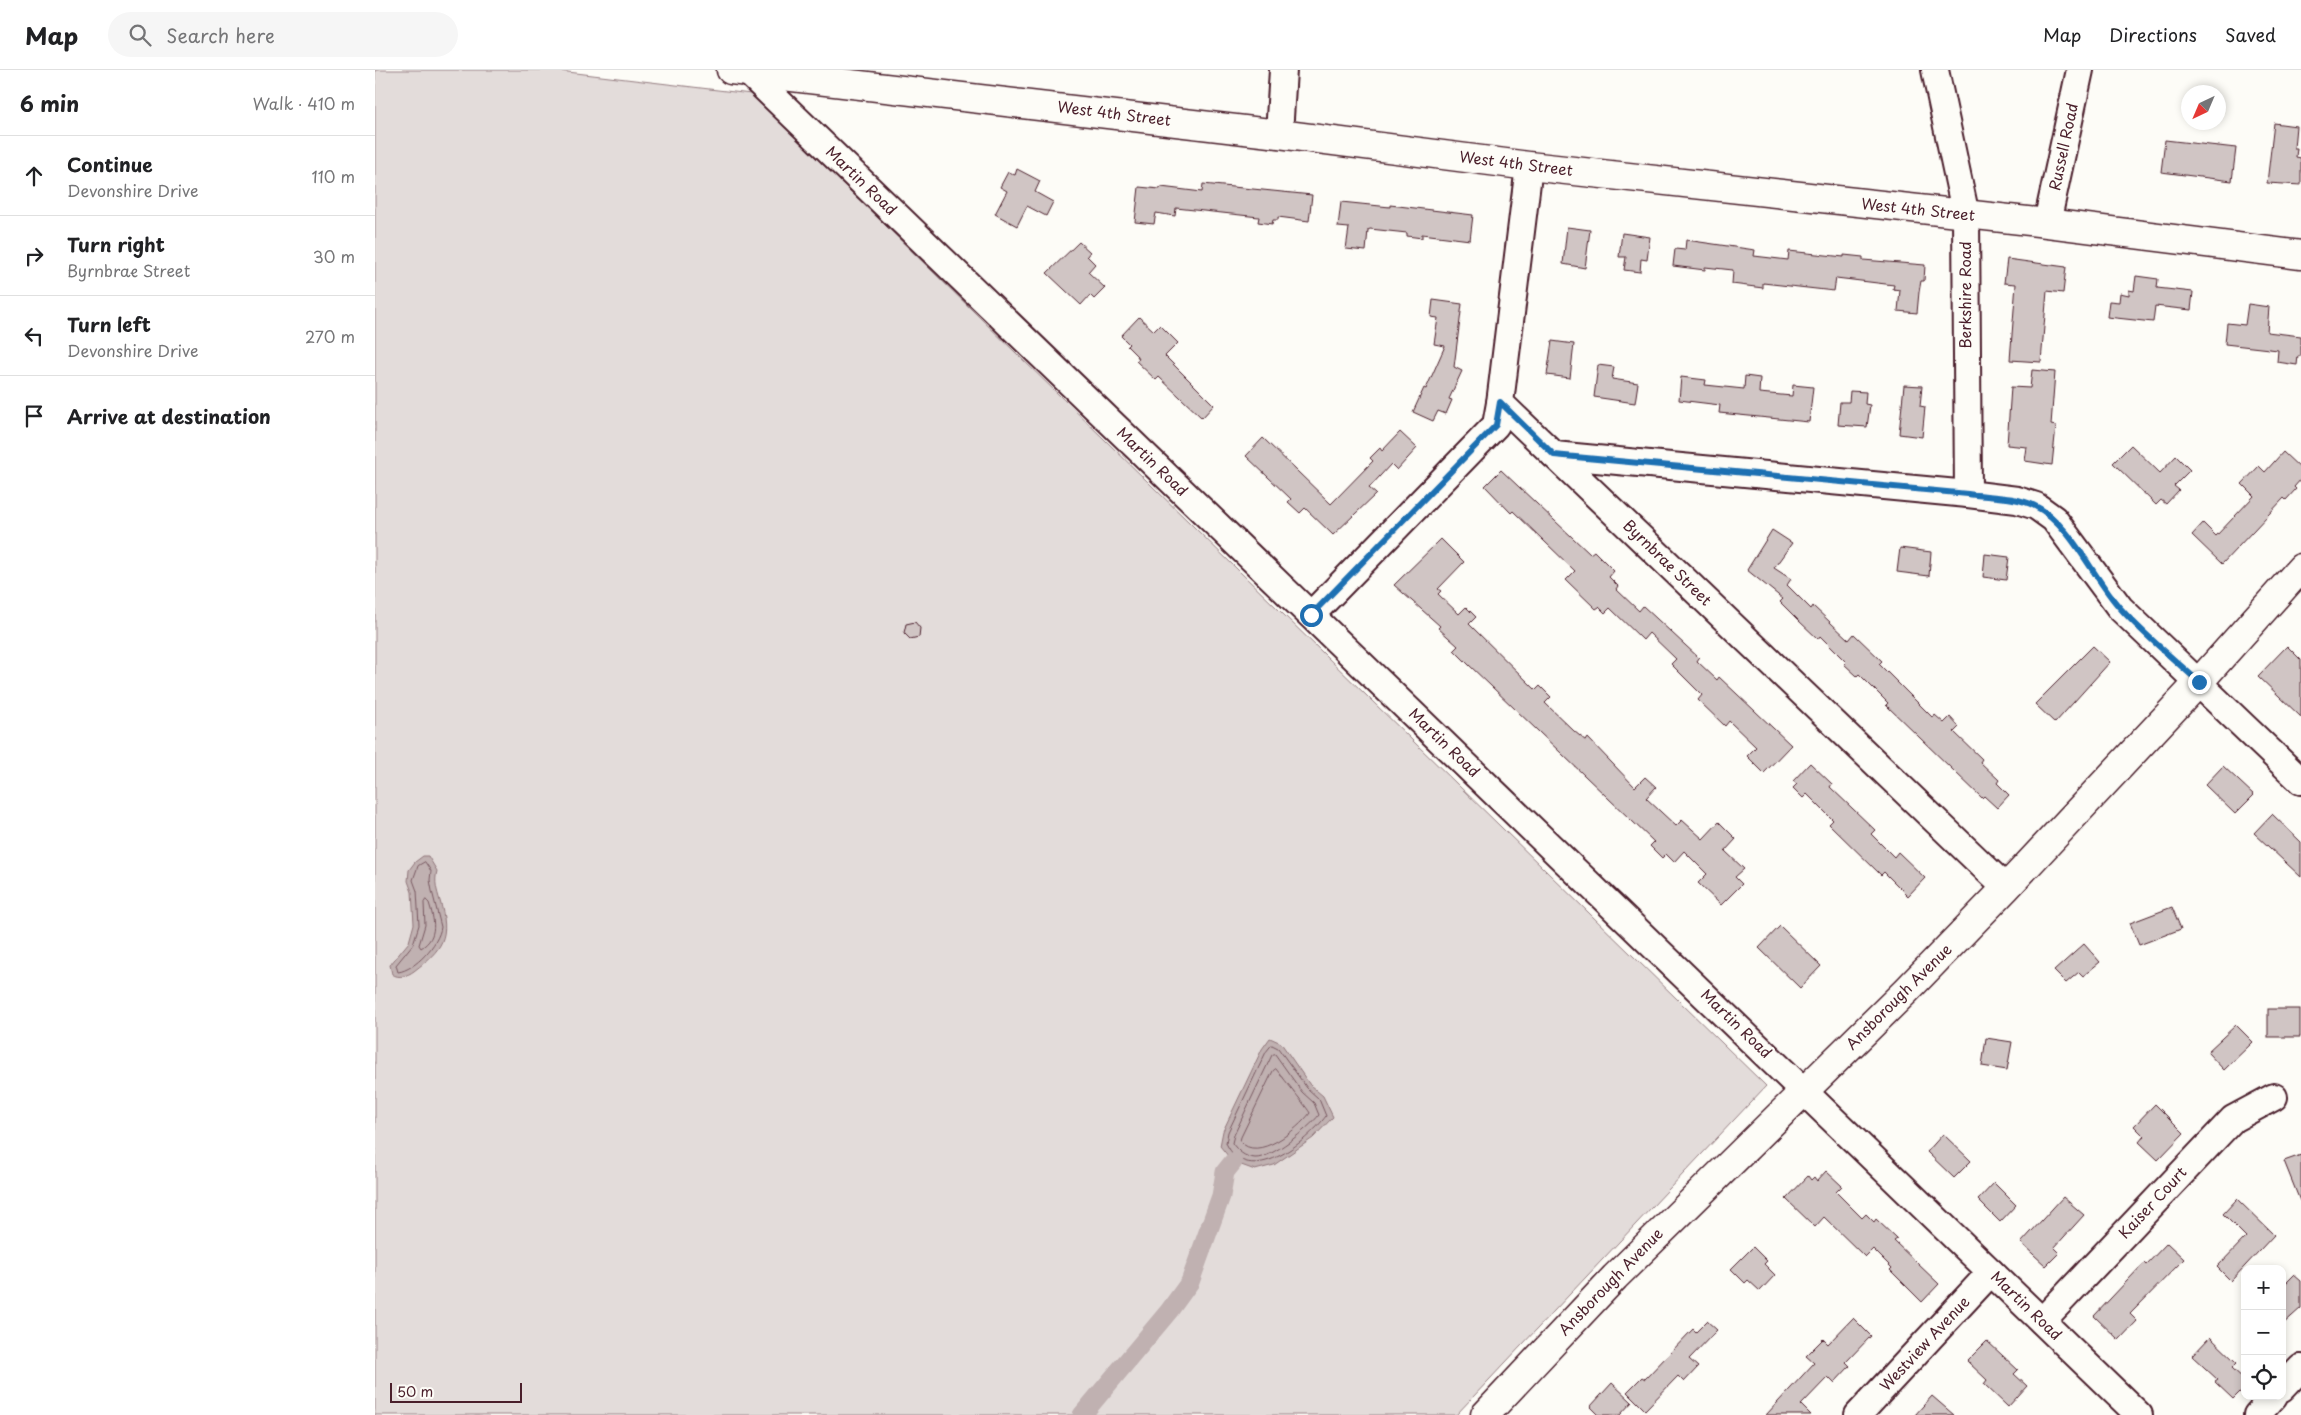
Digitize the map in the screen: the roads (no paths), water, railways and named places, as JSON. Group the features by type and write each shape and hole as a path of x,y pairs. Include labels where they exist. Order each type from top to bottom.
{"main road":[{"name":"West 4th Street","path":"743,71 1279,134 1529,166 2047,224 2301,255"},
{"name":"Ansborough Avenue","path":"1485,1415 1615,1276 1906,991 2007,888 2199,682 2301,568"}],"street":[{"path":"1279,134 1283,70"},
{"name":"Berkshire Road","path":"1935,70 1966,216 1968,494"},
{"name":"Russell Road","path":"2047,224 2080,70"},
{"name":"Martin Road","path":"743,71 1311,615 2139,1415"},
{"path":"1311,615 1496,425 1529,166"},
{"name":"Byrnbrae Street","path":"1500,402 2007,888"},
{"path":"1554,455 1968,494 2017,500 2036,506 2054,519 2120,608 2301,781"},
{"name":"Kaiser Court","path":"2042,1321 2233,1119 2274,1097"},
{"name":"Westview Avenue","path":"1858,1415 1991,1272"},
{"path":"2286,1384 2301,1368"},
{"path":"2257,1415 2270,1400"}],"water":[{"path":"423,856 428,856 437,871 436,886 445,924 444,933 438,949 432,956 411,973 397,976 392,974 390,965 409,942 414,924 412,892 408,881 409,870"},
{"path":"1270,1038 1281,1043 1310,1085 1323,1096 1333,1117 1313,1138 1274,1165 1255,1170 1233,1162 1220,1146 1223,1131 1262,1049"}],"waterway":[{"path":"1082,1415 1169,1311 1190,1282 1221,1196 1225,1172 1233,1162"}]}
